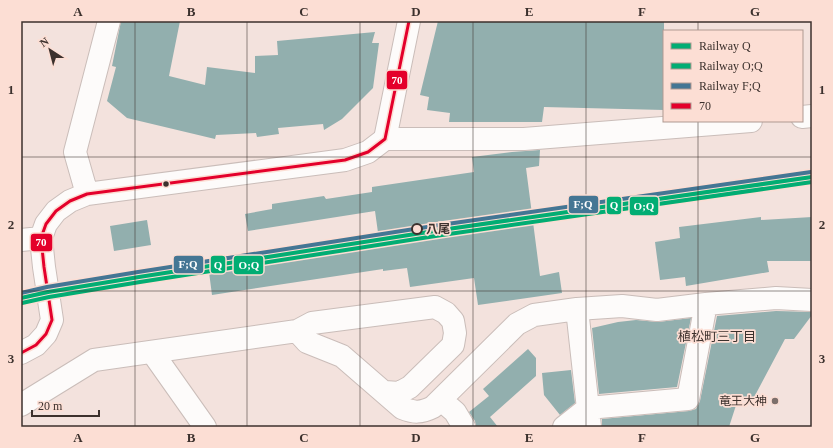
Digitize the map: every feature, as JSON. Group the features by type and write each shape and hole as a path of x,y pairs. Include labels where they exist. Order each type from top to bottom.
{"street":[{"path":"87,194 75,152 109,21"},
{"path":"385,139 409,21"},
{"path":"21,353 36,345 46,334 52,320 44,267 31,239 56,211 70,200 87,194 345,160 368,152 385,139 524,139 738,122"},
{"path":"297,331 307,342 342,356 402,408 417,412 425,411 433,407 517,324 534,315 577,309 622,306 657,310 776,298 812,300"},
{"path":"564,427 589,417 688,399 706,304"},
{"path":"21,405 94,360 297,331 312,323 435,307 446,313 452,321 455,333 453,345 410,387 399,393 385,392"},
{"path":"577,309 589,417"},
{"path":"342,356 336,346 337,337 340,329 348,319"},
{"path":"152,352 205,427"},
{"path":"441,400 455,412 464,427"}],"building":[{"path":"121,21 180,21 169,76 205,85 207,67 255,73 255,56 278,55 277,41 375,32 372,43 379,43 373,88 342,119 324,130 323,124 278,128 279,134 257,137 256,133 216,135 215,139 127,118 107,101 116,67 112,66"},
{"path":"438,21 664,21 663,110 544,107 542,122 449,122 450,113 427,110 429,97 420,95"},
{"path":"540,150 539,166 526,168 540,276 559,272 562,293 478,305 474,278 410,287 407,268 383,271 383,269 212,295 209,272 380,247 375,211 248,231 245,214 272,209 272,204 324,196 326,199 372,192 372,187 474,172 472,157"},
{"path":"761,217 761,220 812,217 812,261 767,261 769,272 686,286 685,277 660,280 655,242 680,238 679,227"},
{"path":"147,220 151,245 114,251 110,226"},
{"path":"776,311 812,312 812,315 794,339 785,339 751,403 739,396 729,427 602,427 602,419 689,411 696,409 700,401 717,316"},
{"path":"691,318 677,387 599,394 592,328 618,322 636,320 658,322"},
{"path":"528,349 536,358 536,376 490,417 498,427 476,427 475,421 469,412 489,396 483,389"},
{"path":"571,370 575,403 560,415 544,395 542,373"}],"rail line":[{"name":"F;Q","path":"21,293 47,287 138,272 440,225 811,172"},
{"name":"Q","path":"21,298 139,277 441,230 812,177"},
{"name":"O;Q","path":"22,303 140,282 442,235 812,182"}],"transit line":[{"name":"70","path":"385,139 409,21"},
{"name":"70","path":"21,353 36,345 46,334 52,320 41,238 46,224 56,211 70,201 87,194 345,160 368,152 385,139"}],"place":[{"name":"八尾","path":"417,229"},
{"name":"竜王大神","path":"775,401"}],"district":[{"name":"植松町三丁目","path":"717,336"}]}
